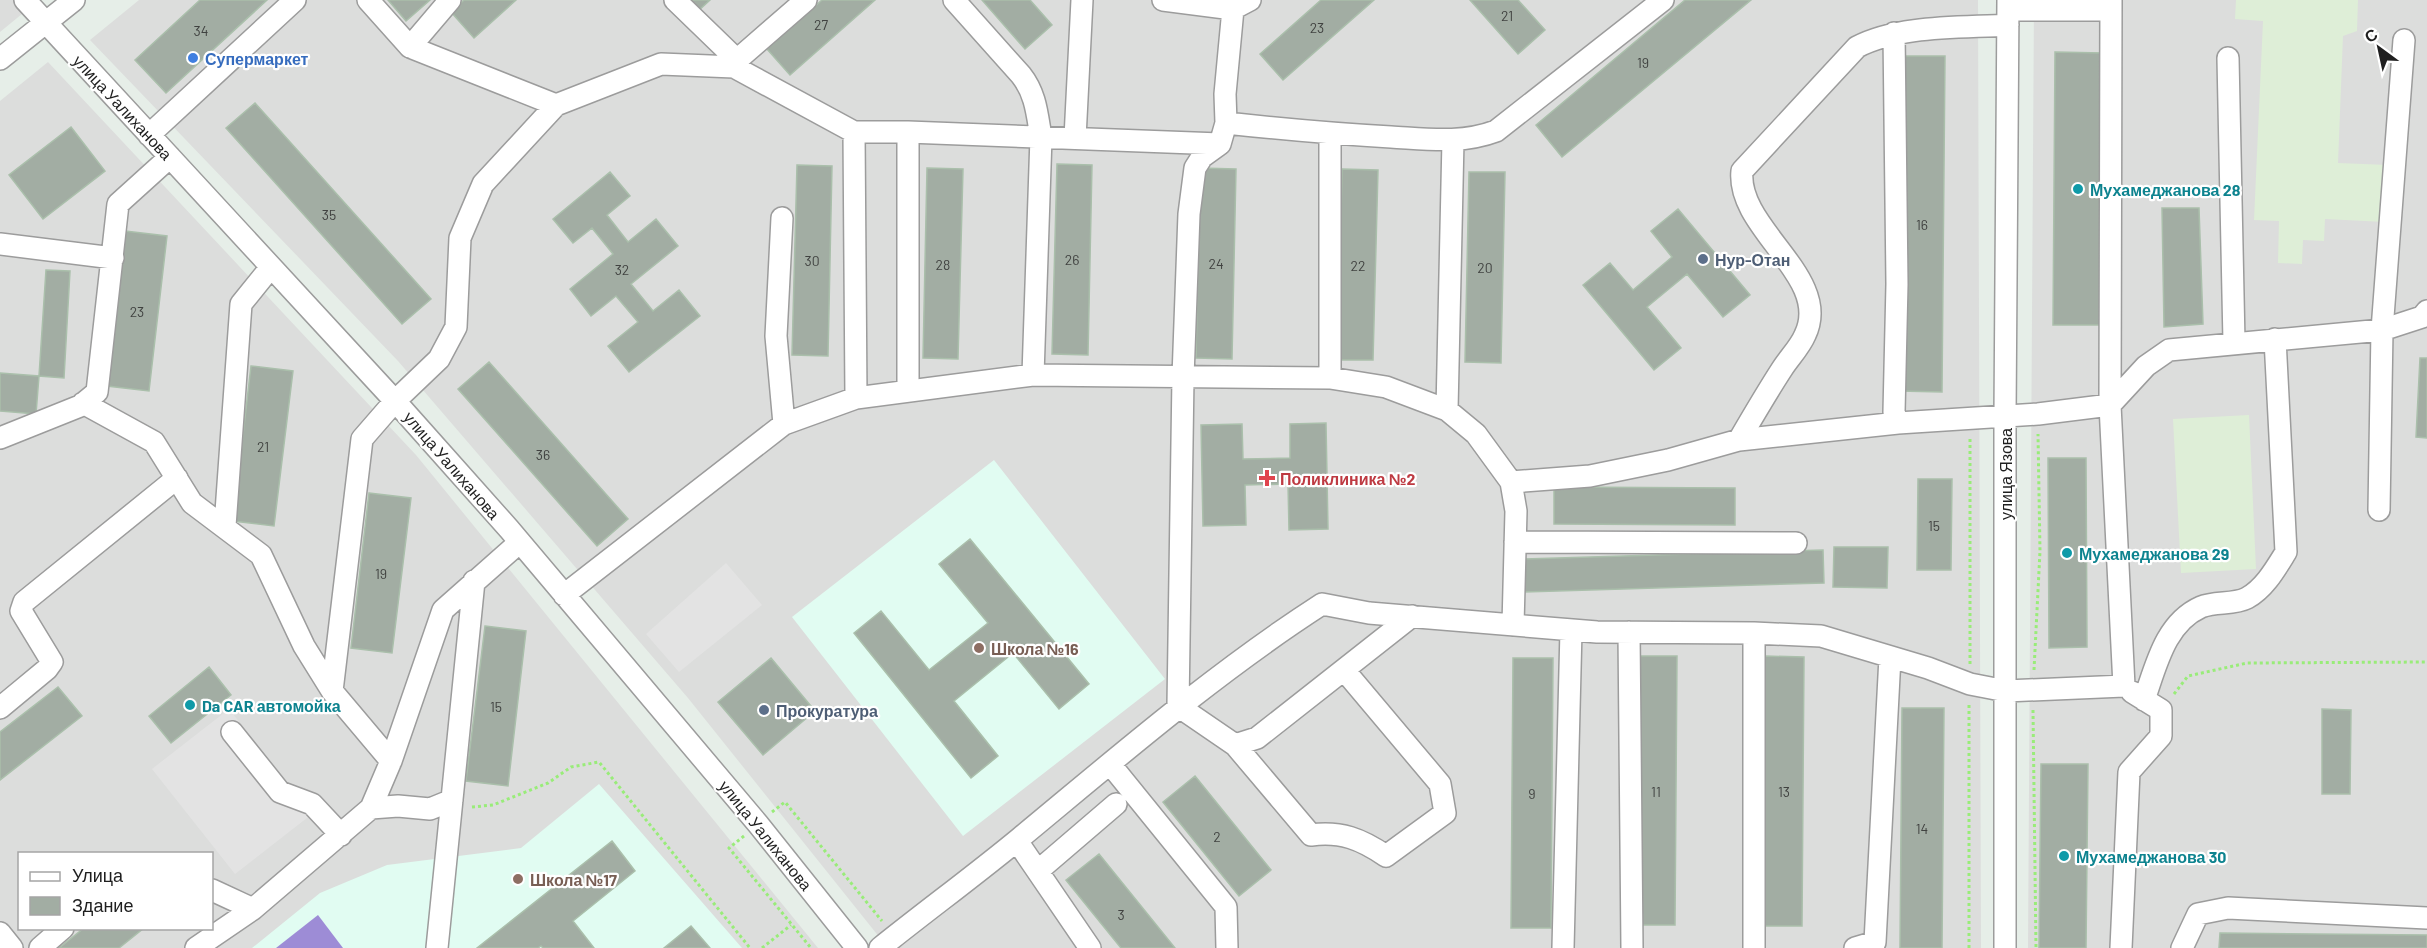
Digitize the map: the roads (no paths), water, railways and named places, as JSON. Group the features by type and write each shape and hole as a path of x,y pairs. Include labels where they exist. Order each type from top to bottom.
{"street":[{"name":"улица Уалиханова","path":"26,0 44,23 395,401 520,542 758,824 857,948"},
{"path":"0,59 74,0"},
{"path":"149,135 295,0"},
{"path":"368,0 410,47 556,105"},
{"path":"410,47 450,0"},
{"path":"675,0 735,64 855,132 1220,144"},
{"path":"332,691 362,440 395,401 439,360 456,327 460,238 483,184 556,105 661,64 735,64 806,0"},
{"path":"954,0 1030,87 1036,101 1041,137 1033,375"},
{"path":"1075,138 1082,0"},
{"path":"1163,0 1241,4 1225,94 1226,123 1220,144 1202,157 1195,168 1189,214 1183,377 1178,706"},
{"path":"1226,123 1330,134 1476,139 1496,131 1663,0"},
{"path":"1739,440 1806,334 1810,304 1797,276 1744,201 1740,185 1742,171 1857,47 1875,38 2008,12 2111,5 2110,405 2124,686"},
{"name":"улица Язова","path":"2006,948 2005,416 2008,12"},
{"path":"1894,33 1896,284 1894,412 1898,423"},
{"path":"2379,510 2382,330 2404,40"},
{"path":"2228,58 2234,342"},
{"path":"855,132 856,398"},
{"path":"908,132 908,391"},
{"path":"1330,134 1330,378"},
{"path":"1447,410 1453,140"},
{"path":"0,438 83,403 97,392 118,204 170,157"},
{"path":"782,218 776,336 784,424"},
{"path":"0,244 113,258"},
{"path":"225,526 240,304 271,267"},
{"path":"1511,482 1590,476 1739,440 1898,423 2005,416 2110,405 2146,366 2169,350 2234,342 2382,330 2421,317 2427,311"},
{"path":"2121,948 2129,772 2161,736 2153,705 2161,650 2175,628 2201,607 2247,598 2269,579 2286,552 2275,339"},
{"path":"564,595 784,424 856,398 1033,375 1330,378 1386,387 1447,410 1476,434 1511,482 1516,512 1513,625"},
{"path":"83,403 154,442 192,503 261,555 304,646 332,691 391,761"},
{"path":"0,708 47,669 52,662 24,620 21,611 24,602 177,478"},
{"path":"196,948 252,909 371,808 391,761 443,610 520,542"},
{"path":"1515,542 1796,543"},
{"path":"437,948 474,581"},
{"path":"887,942 1017,841 1178,706 1278,632 1322,604 1369,613 1571,630 1821,636 1928,668 1970,684 2006,691 2124,686 2153,705"},
{"path":"1235,745 1257,738 1412,616"},
{"path":"1563,948 1571,630"},
{"path":"1629,632 1632,948"},
{"path":"1754,633 1754,948"},
{"path":"1869,946 1890,657"},
{"path":"1178,706 1235,745 1311,835 1333,832 1362,840 1386,856 1444,813 1440,784 1344,670"},
{"path":"232,732 280,792 312,804 341,835"},
{"path":"1110,764 1226,907 1227,948"},
{"path":"371,808 398,806 430,809 451,804"},
{"path":"1039,870 1116,804"},
{"path":"1017,841 1039,870 1090,948"},
{"path":"213,890 252,909"},
{"path":"2182,948 2198,914 2228,908 2427,918"},
{"path":"40,948 61,930"},
{"path":"0,933 12,948"}],"place":[{"name":"Супермаркет","path":"193,58"},
{"name":"Мухамеджанова 28","path":"2078,189"},
{"name":"Нур-Отан","path":"1703,259"},
{"name":"Поликлиника №2","path":"1267,478"},
{"name":"Мухамеджанова 29","path":"2067,553"},
{"name":"Школа №16","path":"979,648"},
{"name":"Da CAR автомойка","path":"190,705"},
{"name":"Прокуратура","path":"764,710"},
{"name":"Мухамеджанова 30","path":"2064,856"},
{"name":"Школа №17","path":"518,879"}]}
